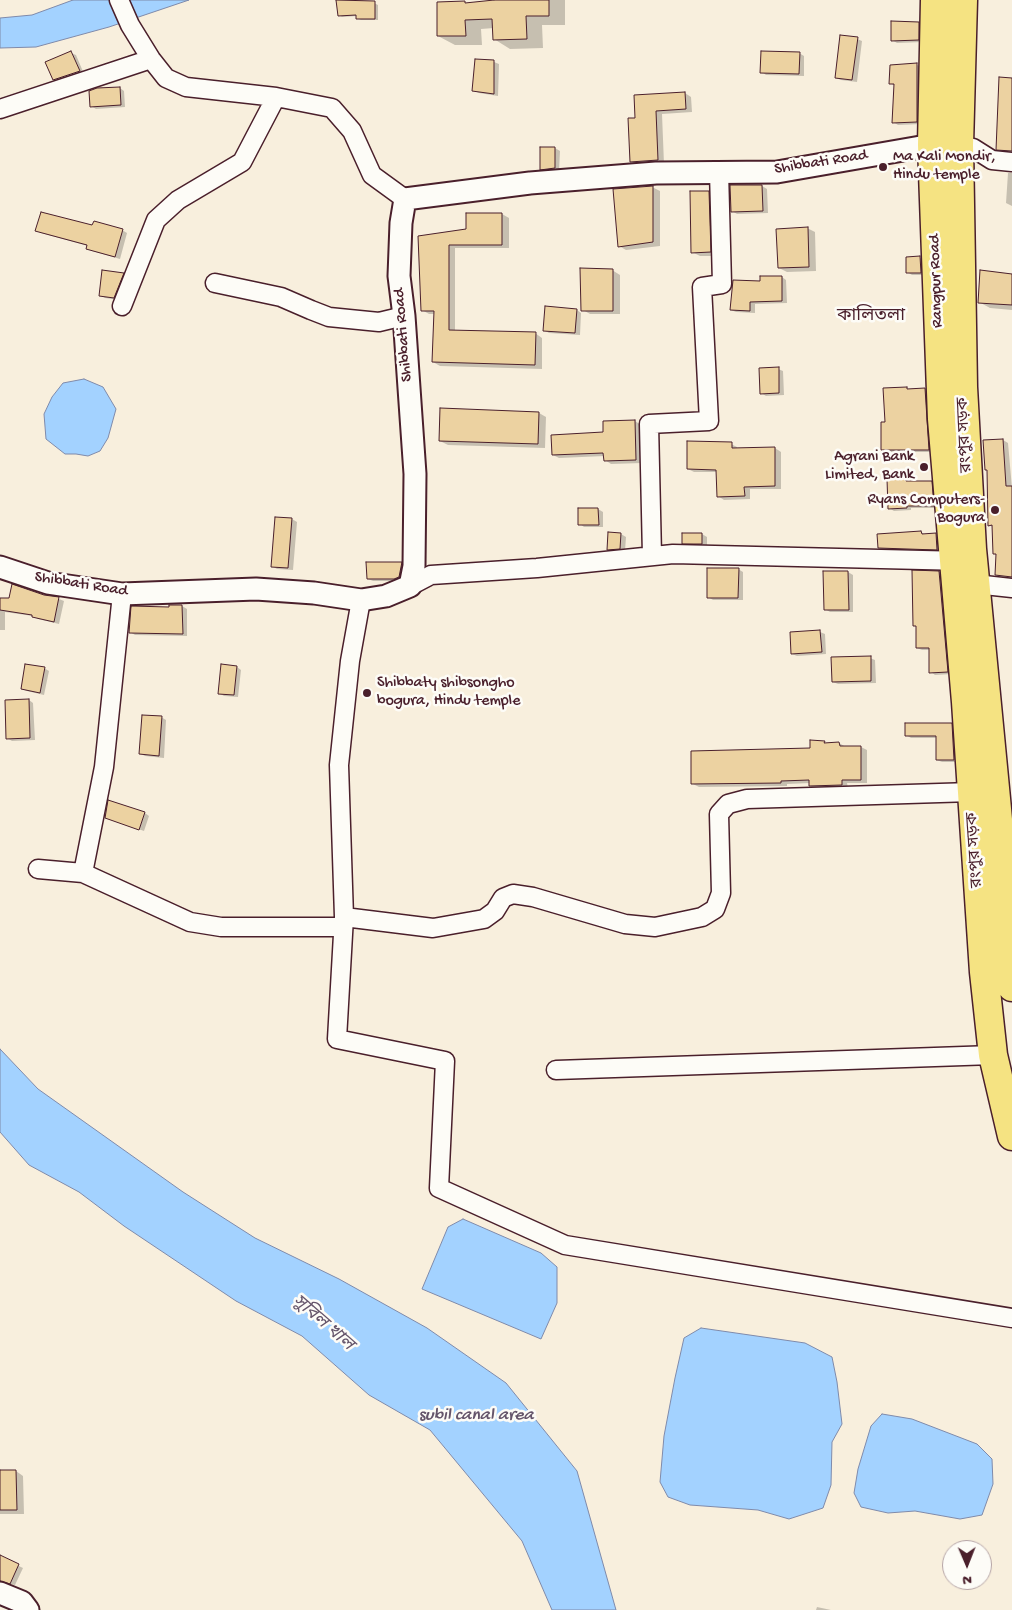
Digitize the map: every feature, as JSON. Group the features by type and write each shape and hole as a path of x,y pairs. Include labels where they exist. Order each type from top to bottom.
{"highway":[{"name":"Rangpur Road","path":"936,0 932,145 942,418 967,569"},
{"name":"রংপুর সড়ক","path":"963,0 959,145 972,792 984,972 993,1055 1012,1136"},
{"name":"রংপুর সড়ক","path":"967,569 1010,934 1012,987"}],"street":[{"path":"119,0 130,26 150,59 166,78 186,87 276,98 332,108 352,131 372,176 405,199"},
{"path":"0,109 150,59"},
{"path":"122,306 156,220 178,200 242,162 276,98"},
{"name":"Shibbati Road","path":"0,567 48,583 122,594 256,589 314,593 361,600 386,596 410,586 414,566 415,474 404,316 399,276 401,223 405,199 530,183 656,173 777,172 932,145 959,145"},
{"path":"959,145 973,148 992,160 1012,162"},
{"path":"652,556 649,424 709,422 702,287 722,284 719,171"},
{"path":"215,283 282,297 329,316 379,322 404,316"},
{"path":"410,586 431,575 537,568 673,554 788,556 967,569 1012,588"},
{"path":"83,873 104,767 122,594"},
{"path":"361,600 350,661 339,765 344,922 337,1039 445,1061 438,1188 565,1246 1012,1318"},
{"path":"38,869 83,873 190,922 220,927 344,922 433,928 484,919 495,911 503,898 513,894 533,897 625,924 655,927 702,917 715,909 722,894 719,814 728,804 747,799 972,792"},
{"path":"556,1070 993,1055"},
{"path":"0,1593 22,1602 28,1610"}],"water":[{"path":"73,0 189,0 109,27 36,47 0,48 0,18 32,15"},
{"path":"84,379 103,387 116,409 108,438 100,451 88,456 65,454 46,439 44,414 52,397 63,383"},
{"name":"subil canal area","path":"0,1049 38,1089 183,1192 255,1238 339,1279 427,1328 506,1383 577,1471 616,1610 552,1610 522,1541 430,1430 369,1395 302,1336 236,1301 124,1226 79,1192 29,1165 0,1132"},
{"path":"463,1219 541,1253 557,1267 557,1303 541,1339 422,1289 448,1227"},
{"path":"701,1328 805,1343 832,1357 842,1424 832,1442 831,1485 823,1508 789,1519 758,1510 690,1505 668,1497 660,1482 664,1436 675,1378 684,1338"},
{"path":"882,1414 912,1419 977,1444 992,1459 993,1484 982,1515 960,1519 915,1511 888,1513 861,1507 854,1493 858,1469 871,1426"}],"building":[{"path":"336,0 375,1 375,19 356,19 356,15 338,16"},
{"path":"494,0 549,0 549,16 526,16 527,39 493,40 492,19 465,20 466,36 437,36 437,2 465,1 465,3"},
{"path":"891,21 919,22 919,40 891,41"},
{"path":"840,35 858,37 852,80 835,78"},
{"path":"71,51 80,71 53,80 45,62"},
{"path":"761,51 800,52 799,74 760,73"},
{"path":"475,59 494,60 494,94 472,91"},
{"path":"917,63 917,122 892,123 894,84 889,84 890,65"},
{"path":"999,77 1012,78 1012,151 996,150"},
{"path":"120,87 121,105 90,107 89,91 97,88"},
{"path":"685,92 686,109 656,111 658,160 630,162 628,118 635,118 634,95"},
{"path":"540,147 555,147 555,168 540,170"},
{"path":"730,185 762,185 763,211 731,212"},
{"path":"653,186 653,242 618,247 613,189"},
{"path":"690,191 709,191 711,252 691,253"},
{"path":"41,212 92,225 94,221 123,229 115,257 86,249 87,245 35,231"},
{"path":"466,213 502,213 502,245 449,245 449,330 536,332 535,365 432,362 434,311 421,311 418,236 466,229"},
{"path":"808,227 809,267 778,268 776,229"},
{"path":"920,256 921,273 906,273 906,257"},
{"path":"580,268 613,269 613,311 581,311"},
{"path":"102,270 124,273 114,298 99,296"},
{"path":"980,270 1012,274 1012,305 978,303"},
{"path":"760,276 782,276 782,301 750,302 750,311 730,310 733,280 760,281"},
{"path":"545,306 577,309 575,333 543,331"},
{"path":"779,367 779,393 760,394 759,368"},
{"path":"907,387 907,389 925,388 929,450 881,450 881,422 885,422 883,388"},
{"path":"440,408 539,412 538,444 439,441"},
{"path":"635,420 636,460 604,461 603,453 552,455 551,435 603,432 603,421"},
{"path":"1003,439 1006,486 1012,486 1012,577 995,575 996,554 993,554 992,525 988,526 987,470 985,470 983,440"},
{"path":"687,441 732,442 732,448 775,447 775,486 744,487 745,496 717,497 716,470 687,469"},
{"path":"906,478 906,481 932,481 934,506 907,506 907,508 888,509 887,479"},
{"path":"578,508 598,508 599,525 578,525"},
{"path":"275,517 292,518 288,568 271,567"},
{"path":"921,531 922,534 936,533 937,550 878,548 877,534"},
{"path":"608,532 621,533 620,549 607,550"},
{"path":"682,533 702,533 702,544 682,544"},
{"path":"366,562 402,562 399,577 394,579 367,579"},
{"path":"707,568 739,568 738,598 707,598"},
{"path":"912,570 939,571 948,672 929,673 929,648 916,648 916,626 913,626"},
{"path":"823,571 848,571 849,610 824,610"},
{"path":"12,584 44,595 59,597 54,622 32,617 32,615 0,610 0,598 9,598"},
{"path":"169,605 182,605 183,634 129,633 131,606 169,607"},
{"path":"820,630 822,652 791,654 790,632"},
{"path":"871,656 871,681 832,682 831,657"},
{"path":"25,664 45,667 40,693 21,689"},
{"path":"221,664 237,666 234,695 218,694"},
{"path":"29,699 30,738 6,739 5,700"},
{"path":"142,715 162,716 159,756 139,754"},
{"path":"905,723 952,723 954,760 936,760 936,736 905,736"},
{"path":"810,740 825,741 824,743 839,742 840,746 861,746 861,780 842,780 842,785 809,786 809,780 781,781 781,783 691,784 691,751 810,748"},
{"path":"108,800 145,812 139,830 105,818"},
{"path":"0,1470 16,1470 17,1510 0,1510"},
{"path":"0,1555 19,1564 10,1584 0,1581"}],"place":[{"name":"Ma Kali Mondir, Hindu temple","path":"883,167"},
{"name":"Agrani Bank Limited, Bank","path":"924,467"},
{"name":"Ryans Computers- Bogura","path":"995,510"},
{"name":"Shibbaty shibsongho bogura, Hindu temple","path":"367,693"}],"district":[{"name":"কালিতলা","path":"871,317"}],"water label":[{"name":"সুবিল খাল","path":"322,1324"}]}
